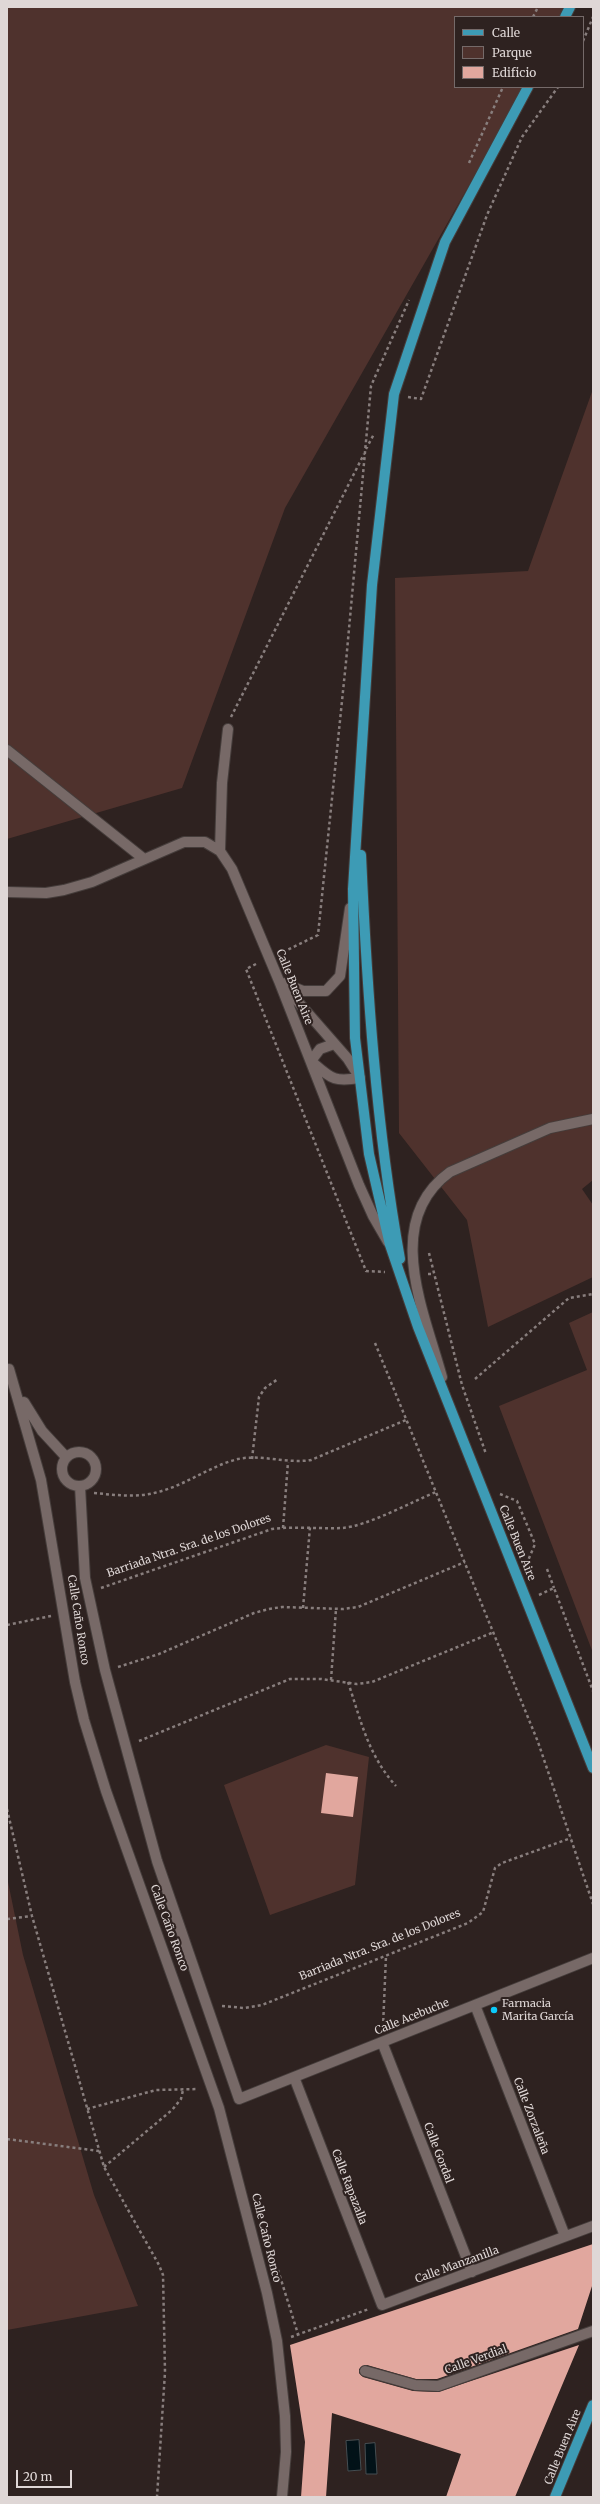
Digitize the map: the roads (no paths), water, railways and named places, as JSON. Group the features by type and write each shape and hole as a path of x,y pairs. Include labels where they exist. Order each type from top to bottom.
{"main road":[{"path":"566,16 570,7"},
{"path":"418,1327 390,1245 369,1154 355,1038 353,889 372,585 394,394 446,242 527,88"},
{"path":"359,801 366,961 388,1189 404,1276 418,1327"},
{"name":"Calle Buen Aire","path":"418,1327 593,1768"},
{"name":"Calle Buen Aire","path":"555,2497 593,2405"}],"street":[{"path":"220,851 220,807 228,729"},
{"path":"7,750 144,858"},
{"path":"7,892 46,894 64,890 98,880 173,846 195,841 214,846 220,851"},
{"name":"Calle Buen Aire","path":"220,851 232,869 279,981 359,1185 373,1216 390,1245"},
{"path":"279,981 303,991 326,991 340,976 353,889"},
{"path":"279,981 351,1062 360,1078 340,1081 330,1076 311,1061 320,1049 334,1044"},
{"path":"450,1408 421,1301 411,1246 413,1228 422,1200 436,1181 450,1172 550,1128 593,1118"},
{"name":"Calle Caño Ronco","path":"8,1366 30,1415 66,1457"},
{"name":"Calle Caño Ronco","path":"8,1366 41,1480 76,1682 98,1767 212,2086 231,2147 267,2292 277,2341 285,2416 286,2452 282,2497"},
{"path":"81,1451 89,1454 95,1461 97,1469 94,1477 81,1489 72,1485 66,1480 62,1473 62,1464 66,1457 73,1452 81,1451"},
{"name":"Calle Acebuche","path":"81,1489 83,1563 87,1592 105,1670 157,1861 239,2099 593,1958"},
{"name":"Calle Zorzaleña","path":"475,2005 565,2236"},
{"name":"Calle Gordal","path":"382,2042 472,2272"},
{"name":"Calle Rapazalla","path":"294,2078 382,2305"},
{"name":"Calle Manzanilla","path":"382,2305 593,2226"},
{"name":"Calle Verdial","path":"365,2371 415,2385 438,2386 593,2331"}],"place":[{"name":"Farmacia Marita García","path":"494,2010"}]}
